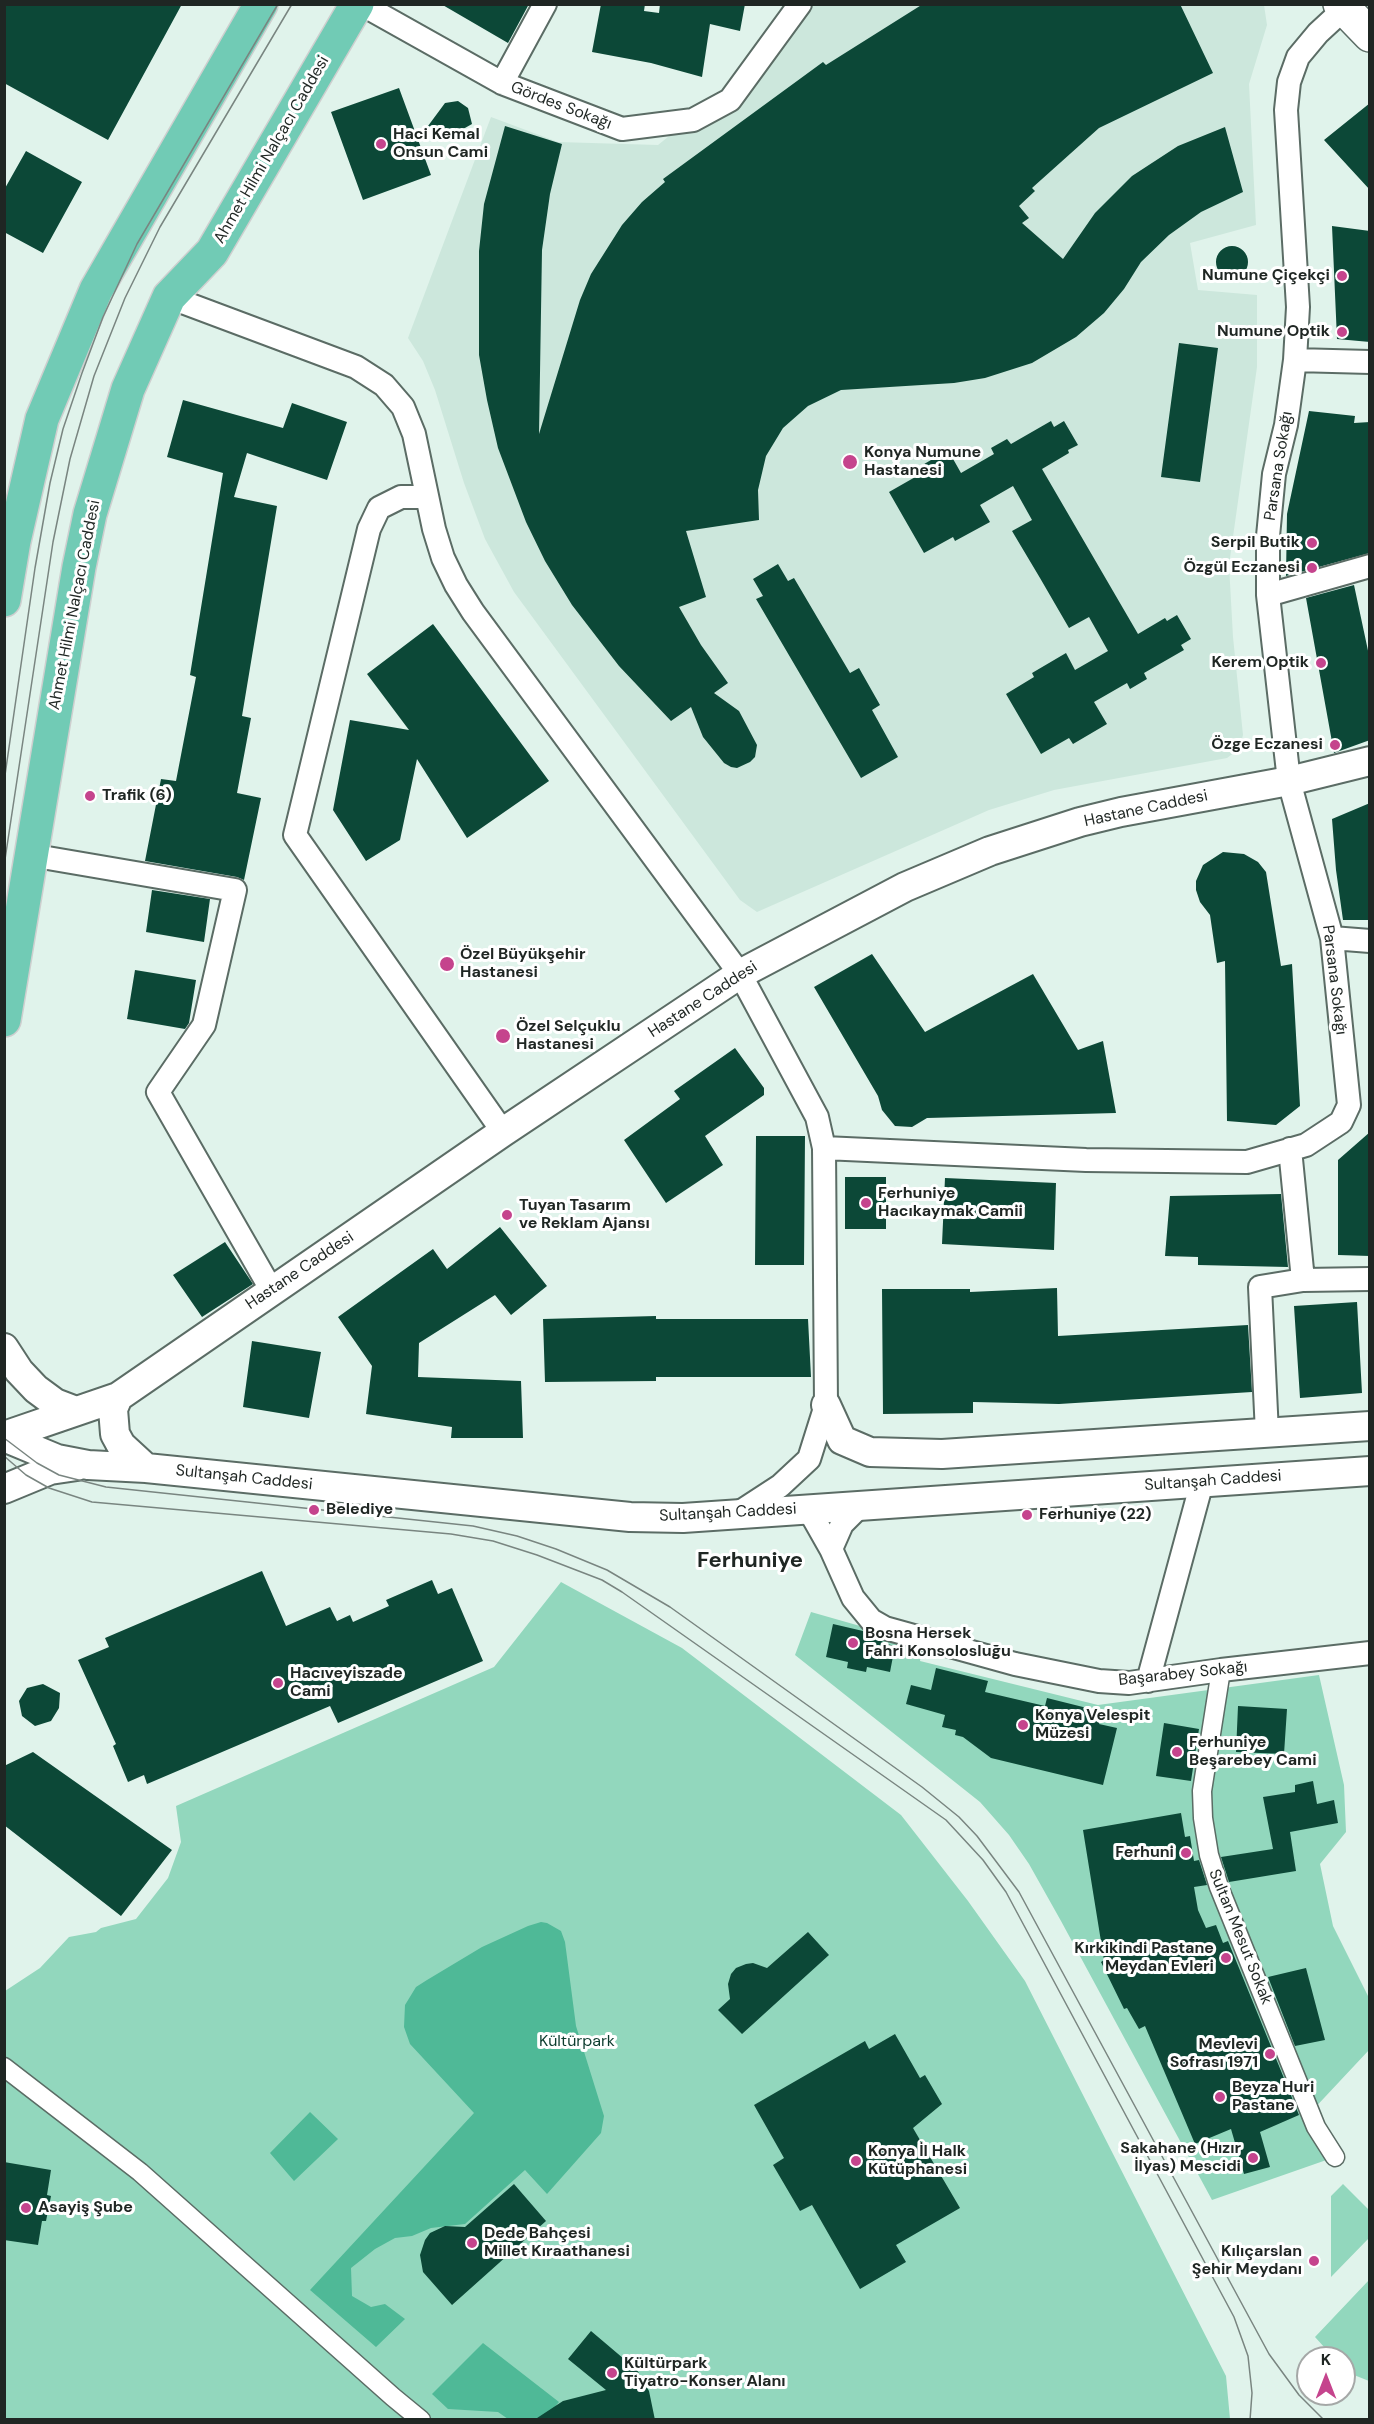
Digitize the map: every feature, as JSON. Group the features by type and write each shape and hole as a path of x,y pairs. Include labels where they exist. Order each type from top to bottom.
{"main road":[{"path":"4,600 14,541 42,419 96,290 261,4"},
{"name":"Ahmet Hilmi Nalçacı Caddesi","path":"4,1020 30,855 90,514 128,389 169,297 212,252 359,4"},
{"path":"1342,7 1370,35"}],"street":[{"name":"Gördes Sokağı","path":"359,4 502,83 622,129 693,120 730,100 800,4"},
{"path":"502,83 545,4"},
{"name":"Parsana Sokağı","path":"1342,7 1298,57 1289,82 1286,110 1298,307 1295,360 1286,425 1274,474 1268,536 1268,595 1289,781 1332,938 1346,1080 1359,1106"},
{"path":"169,297 356,367 384,385 403,407 414,434 426,496 443,558 456,585 473,612 740,974 817,1117 824,1148 826,1405 809,1459 780,1486 737,1514"},
{"path":"1295,360 1370,362"},
{"path":"426,496 401,497 379,508 369,529 295,835 503,1132"},
{"path":"1268,595 1370,566"},
{"name":"Hastane Caddesi","path":"4,1437 118,1397 503,1132 740,974 905,887 1037,834 1121,812 1289,781 1370,761"},
{"path":"30,855 235,890 204,1025 158,1092 272,1291"},
{"path":"1332,938 1370,941"},
{"path":"824,1148 1086,1160 1247,1162 1306,1145 1341,1122 1359,1106"},
{"path":"1290,1149 1303,1280"},
{"path":"1267,1433 1260,1287 1303,1280 1370,1279"},
{"path":"4,1348 19,1371 36,1389 55,1403 76,1411"},
{"path":"118,1397 113,1409 115,1434 121,1445 147,1468"},
{"path":"826,1405 842,1440 870,1452 942,1454 1370,1426"},
{"path":"4,1437 57,1459 88,1465"},
{"path":"4,1489 50,1470 88,1465"},
{"name":"Sultanşah Caddesi","path":"88,1465 147,1468 630,1516 683,1518 1370,1471"},
{"path":"1148,1681 1202,1482"},
{"path":"831,1549 842,1524 859,1507"},
{"name":"Başarabey Sokağı","path":"806,1509 831,1549 853,1598 861,1610 885,1628 1015,1664 1099,1681 1129,1683 1370,1653"},
{"name":"Sultan Mesut Sokak","path":"1221,1670 1202,1791 1203,1818 1209,1855 1219,1887 1316,2127 1335,2157"},
{"path":"4,2067 140,2172 421,2420"}],"shaded area":[{"name":"Konya Numune Hastanesi","path":"785,5 1264,5 1267,25 1249,84 1256,225 1190,243 1198,290 1257,295 1257,367 1229,565 1233,637 1243,735 1239,749 1227,758 1054,790 989,810 757,912 740,900 514,592 485,539 464,483 435,390 423,361 408,338 491,117 558,142 658,145 740,79"},
{"path":"541,1922 561,1931 565,1942 576,2026 604,2116 601,2133 547,2194 525,2170 465,2224 431,2228 412,2236 395,2238 375,2249 351,2268 352,2296 371,2307 385,2304 405,2319 376,2347 310,2290 474,2113 410,2044 404,2027 405,2005 416,1987 427,1980 482,1947"},
{"path":"310,2112 338,2139 294,2181 270,2153"},
{"path":"483,2343 559,2402 548,2419 508,2419 498,2412 448,2409 432,2394"}],"green space":[{"name":"Kültürpark","path":"561,1582 682,1648 901,1815 968,1901 1025,1981 1226,2376 1230,2419 5,2420 5,1991 40,1968 69,1937 96,1932 101,1928 136,1919 168,1878 181,1842 176,1806 494,1667"},
{"path":"811,1612 923,1644 920,1661 1098,1705 1319,1675 1344,1785 1346,1832 1320,1864 1333,1926 1370,2000 1369,2050 1310,2113 1335,2157 1212,2200 1029,1864 1009,1835 980,1802 795,1655"},
{"path":"1343,2184 1369,2210 1369,2238 1331,2277 1331,2196"},
{"path":"1369,2280 1369,2381 1356,2376 1356,2346 1323,2346 1315,2337"}],"building":[{"path":"4,4 182,4 108,140 4,83"},
{"path":"441,4 529,4 508,43"},
{"path":"601,4 645,4 644,11 659,13 660,4 745,4 740,31 710,24 702,77 651,63 592,52"},
{"path":"923,4 1180,4 1213,73 1099,128 1032,188 1035,191 1019,206 1029,218 1022,223 1063,259 1095,213 1132,176 1178,146 1225,127 1243,192 1201,212 1169,235 1141,262 1124,289 1104,313 1076,337 1032,363 985,378 954,383 841,390 808,406 783,428 766,456 758,490 759,520 686,531 706,597 679,607 701,645 728,683 714,693 739,711 757,745 755,757 750,762 737,768 731,767 724,763 703,737 691,707 671,721 619,666 572,605 545,561 526,522 498,448 479,355 479,251 484,204 505,126 562,144 550,194 542,250 539,434 580,300 591,274 622,225 642,202 665,182 663,179 823,62 826,65"},
{"name":"Haci Kemal Onsun Cami","path":"399,88 431,175 363,200 331,112"},
{"path":"458,101 468,108 472,124 456,133 428,126 445,103"},
{"path":"1370,103 1370,190 1324,140"},
{"path":"26,151 82,182 43,253 4,232 4,190"},
{"path":"1332,226 1370,231 1370,342 1337,339"},
{"path":"1232,246 1243,251 1248,262 1243,273 1232,278 1221,273 1216,262 1221,251"},
{"path":"1179,343 1218,348 1200,482 1161,477"},
{"path":"183,400 283,428 292,403 347,422 327,480 247,453 234,497 277,506 242,716 251,718 237,793 261,798 244,880 145,861 161,779 176,781 196,677 190,675 223,473 167,457"},
{"path":"1309,411 1355,416 1354,423 1370,422 1370,553 1286,576 1287,514"},
{"path":"1051,421 1054,427 1064,421 1078,445 1042,469 1138,634 1165,618 1167,621 1177,615 1191,639 1181,645 1184,650 1144,673 1147,679 1130,689 1127,683 1094,702 1107,724 1073,744 1069,738 1041,754 1006,694 1034,677 1032,673 1066,653 1075,670 1108,651 1089,617 1069,628 1012,531 1032,520 1013,486 980,505 990,522 955,541 953,537 924,553 889,492 917,476 914,470 948,450 961,473 994,454 991,448 1007,439 1011,444"},
{"path":"778,564 788,581 794,578 850,673 859,668 880,705 872,710 898,757 861,778 756,599 763,596 753,579"},
{"path":"1354,585 1370,660 1370,740 1334,753 1306,598"},
{"path":"433,624 549,781 467,838 417,759 400,840 366,861 333,810 350,720 409,730 367,674"},
{"path":"1370,803 1370,920 1343,920 1332,819"},
{"path":"1223,852 1244,854 1258,862 1266,872 1281,966 1292,964 1300,1106 1276,1125 1227,1121 1225,961 1217,963 1210,915 1200,902 1196,890 1196,881 1203,865"},
{"path":"152,890 210,899 204,942 146,932"},
{"path":"872,954 925,1032 1033,974 1078,1050 1103,1041 1116,1113 927,1118 912,1127 895,1126 882,1110 878,1096 814,987"},
{"path":"135,970 196,980 189,1023 185,1029 127,1019"},
{"path":"735,1048 764,1088 764,1095 705,1136 723,1165 666,1203 624,1140 680,1099 674,1091"},
{"path":"1370,1132 1370,1256 1338,1255 1338,1160"},
{"path":"756,1136 805,1136 804,1265 755,1265"},
{"name":"Ferhuniye Hacıkaymak Camii","path":"845,1177 886,1177 886,1229 845,1229"},
{"path":"945,1178 1056,1183 1054,1250 942,1244"},
{"path":"1281,1194 1288,1267 1198,1265 1198,1257 1165,1256 1170,1196"},
{"path":"500,1227 547,1286 511,1315 495,1295 419,1343 418,1377 521,1381 523,1438 451,1438 452,1427 366,1414 372,1366 338,1317 433,1249 447,1269"},
{"path":"225,1242 253,1284 202,1317 173,1275"},
{"path":"1057,1288 1058,1336 1248,1325 1252,1392 1059,1404 973,1402 973,1413 883,1414 882,1289 970,1289 970,1292"},
{"path":"1357,1302 1362,1393 1300,1398 1294,1306"},
{"path":"656,1316 656,1319 808,1319 811,1377 656,1377 656,1381 545,1382 543,1319"},
{"path":"252,1341 321,1352 309,1418 243,1407"},
{"name":"Hacıveyiszade Cami","path":"262,1571 286,1626 330,1607 337,1621 350,1615 353,1622 389,1606 386,1600 432,1580 438,1594 452,1588 483,1661 338,1723 330,1706 147,1784 144,1775 128,1782 113,1746 116,1744 78,1660 109,1647 105,1638"},
{"path":"833,1624 863,1631 895,1646 890,1672 867,1667 866,1672 847,1668 848,1662 826,1657"},
{"path":"936,1668 988,1681 985,1692 1045,1706 1047,1698 1103,1712 1099,1724 1117,1728 1103,1785 991,1758 963,1737 955,1735 956,1730 942,1727 945,1715 906,1704 911,1685 931,1690"},
{"path":"43,1684 60,1693 59,1708 51,1721 35,1726 22,1716 19,1701 27,1688"},
{"path":"1238,1706 1287,1709 1284,1754 1236,1752"},
{"name":"Ferhuniye Beşarebey Cami","path":"1164,1723 1199,1729 1191,1781 1156,1776"},
{"path":"33,1752 172,1850 121,1916 4,1825 4,1766"},
{"path":"1313,1781 1317,1804 1334,1800 1338,1823 1290,1832 1296,1871 1229,1882 1221,1857 1273,1849 1263,1797 1295,1792 1295,1785"},
{"path":"1181,1813 1185,1837 1190,1836 1194,1861 1199,1860 1207,1885 1194,1887 1198,1910 1206,1928 1216,1925 1223,1943 1228,1941 1299,2115 1260,2132 1270,2167 1244,2174 1231,2129 1195,2144 1145,2026 1139,2029 1127,2008 1124,2009 1101,1962 1104,1960 1083,1830"},
{"path":"808,1932 829,1955 742,2034 718,2010 730,1999 728,1984 731,1974 736,1968 746,1964 753,1963 767,1968"},
{"path":"1306,1968 1325,2040 1295,2046 1268,1977"},
{"name":"Konya İl Halk Kütüphanesi","path":"895,2034 920,2078 925,2075 942,2104 913,2128 960,2208 896,2245 906,2262 860,2289 812,2205 800,2211 773,2165 784,2158 754,2105 865,2041 869,2049"},
{"name":"Asayiş Şube","path":"4,2162 51,2170 47,2195 51,2196 46,2221 42,2221 38,2245 4,2240"},
{"name":"Dede Bahçesi Millet Kıraathanesi","path":"514,2184 546,2221 452,2305 423,2272 420,2255 425,2240 430,2233 445,2226 465,2227"},
{"name":"Kültürpark Tiyatro-Konser Alanı","path":"591,2331 637,2370 649,2391 655,2420 534,2420 563,2401 606,2390 568,2359"}],"tram line":[{"path":"4,782 35,568 50,483 63,429 82,373 103,317 137,244 278,4"},
{"path":"4,866 53,542 70,459 94,376 125,298 160,227 292,4"},
{"path":"4,1438 37,1463 59,1475 106,1487 473,1526 517,1536 556,1549 607,1570 670,1607 922,1787 959,1817 977,1836 1019,1892 1269,2354 1299,2395 1324,2420"},
{"path":"4,1456 26,1475 49,1488 92,1502 451,1534 493,1541 602,1580 946,1820 983,1860 1006,1892 1234,2317 1248,2356 1252,2393 1250,2420"}],"place":[{"name":"Haci Kemal Onsun Cami","path":"381,144"},
{"name":"Numune Çiçekçi","path":"1342,276"},
{"name":"Numune Optik","path":"1342,332"},
{"name":"Konya Numune Hastanesi","path":"850,462"},
{"name":"Serpil Butik","path":"1312,543"},
{"name":"Özgül Eczanesi","path":"1312,568"},
{"name":"Kerem Optik","path":"1321,663"},
{"name":"Özge Eczanesi","path":"1335,745"},
{"name":"Trafik (6)","path":"90,796"},
{"name":"Özel Büyükşehir Hastanesi","path":"447,964"},
{"name":"Özel Selçuklu Hastanesi","path":"503,1036"},
{"name":"Ferhuniye Hacıkaymak Camii","path":"866,1203"},
{"name":"Tuyan Tasarım ve Reklam Ajansı","path":"507,1215"},
{"name":"Belediye","path":"314,1510"},
{"name":"Ferhuniye (22)","path":"1027,1515"},
{"name":"Bosna Hersek Fahri Konsolosluğu","path":"853,1643"},
{"name":"Hacıveyiszade Cami","path":"278,1683"},
{"name":"Konya Velespit Müzesi","path":"1023,1725"},
{"name":"Ferhuniye Beşarebey Cami","path":"1177,1752"},
{"name":"Ferhuni","path":"1186,1853"},
{"name":"Kırkikindi Pastane Meydan Evleri","path":"1226,1958"},
{"name":"Mevlevi Sofrası 1971","path":"1270,2054"},
{"name":"Beyza Huri Pastane","path":"1220,2097"},
{"name":"Sakahane (Hızır İlyas) Mescidi","path":"1253,2158"},
{"name":"Konya İl Halk Kütüphanesi","path":"856,2161"},
{"name":"Asayiş Şube","path":"26,2208"},
{"name":"Dede Bahçesi Millet Kıraathanesi","path":"472,2243"},
{"name":"Kılıçarslan Şehir Meydanı","path":"1314,2261"},
{"name":"Kültürpark Tiyatro-Konser Alanı","path":"612,2373"}],"district":[{"name":"Ferhuniye","path":"750,1561"}]}
